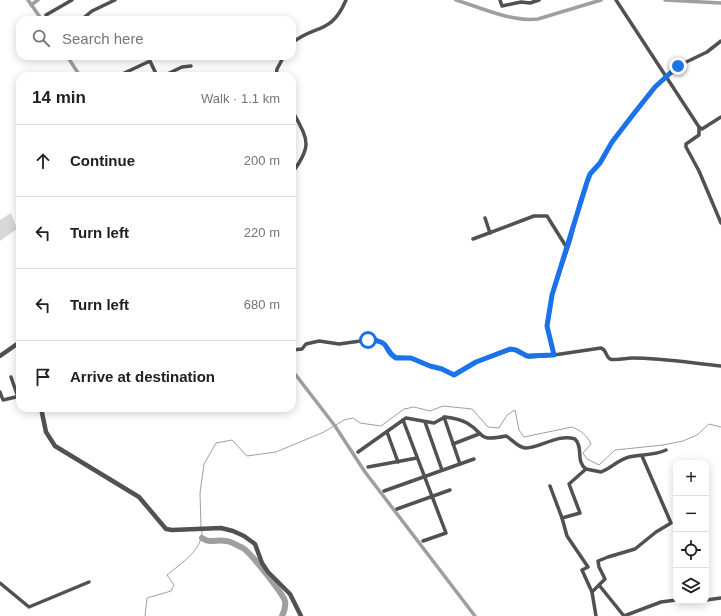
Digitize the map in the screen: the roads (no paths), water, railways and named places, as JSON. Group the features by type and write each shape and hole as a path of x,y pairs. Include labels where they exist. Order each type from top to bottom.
{"street":[{"path":"46,15 72,0"},
{"path":"86,16 113,0"},
{"path":"296,42 332,23 339,15 346,0"},
{"path":"500,0 502,6 521,2 530,3 539,0"},
{"path":"616,1 699,127 699,134 686,144 686,148 699,170 721,223"},
{"path":"554,355 547,326 555,282 590,174 600,163 612,142 655,87 678,66 707,52 721,41"},
{"path":"276,72 276,69 282,60"},
{"path":"127,72 150,61 155,72"},
{"path":"171,72 182,67 191,66"},
{"path":"296,117 304,132 307,145 305,153 296,166"},
{"path":"699,127 702,129 721,117"},
{"path":"473,239 534,216 547,216 567,248"},
{"path":"485,218 490,233"},
{"path":"296,350 302,349 306,344 319,341 339,344 375,339 386,344 394,357 411,358 454,375 476,362 510,349 516,350 527,356 554,355 600,348 605,350 608,357 612,359 635,358 680,360 721,366"},
{"path":"0,356 16,345"},
{"path":"11,377 16,390"},
{"path":"0,392 3,400 16,398"},
{"path":"42,412 48,435 58,448 139,498 166,528 172,530 208,528 233,531 255,544 265,568 290,594 301,616"},
{"path":"358,452 403,420 412,418 434,423 444,418 453,418 468,423 479,434 489,439 506,436 525,448 553,440 571,438 579,444 580,461 586,469 601,472 620,460 631,457 653,455 666,450"},
{"path":"444,418 460,464"},
{"path":"403,420 423,476 446,533 423,542"},
{"path":"425,422 442,470"},
{"path":"387,432 398,462"},
{"path":"453,444 479,434"},
{"path":"592,592 605,579 598,562 608,557 635,550 656,532 670,523 642,456"},
{"path":"368,467 417,458"},
{"path":"384,491 474,459"},
{"path":"562,518 580,513 569,484 586,469"},
{"path":"550,486 562,518 566,536 588,567 582,570 592,592 596,616"},
{"path":"397,509 450,490"},
{"path":"0,583 29,608 88,582"},
{"path":"598,585 624,616 634,614 661,602 673,600"},
{"path":"709,600 721,598"}],"waterway":[{"path":"28,0 39,16"},
{"path":"31,5 38,0"},
{"path":"456,0 497,14 528,19 538,19 601,0"},
{"path":"665,0 721,3"},
{"path":"70,60 77,72"},
{"path":"296,375 335,426 365,472 475,616"},
{"path":"201,527 200,493 204,464 216,443 232,440 247,456 276,452 324,432 344,420 353,418 360,423 381,426 404,409 414,407 430,411 443,406 472,409 488,427 499,428 507,415 515,410 519,430 524,437 572,427 580,431 585,435 591,444 583,453 587,459 599,465 615,450 663,445 683,441 697,435 709,424 721,427"},
{"path":"145,616 147,598 171,591 174,585 167,575 195,550 199,544 202,531"},
{"path":"202,538 208,541 230,542 247,551 266,573 283,597 285,605 282,616"}]}
